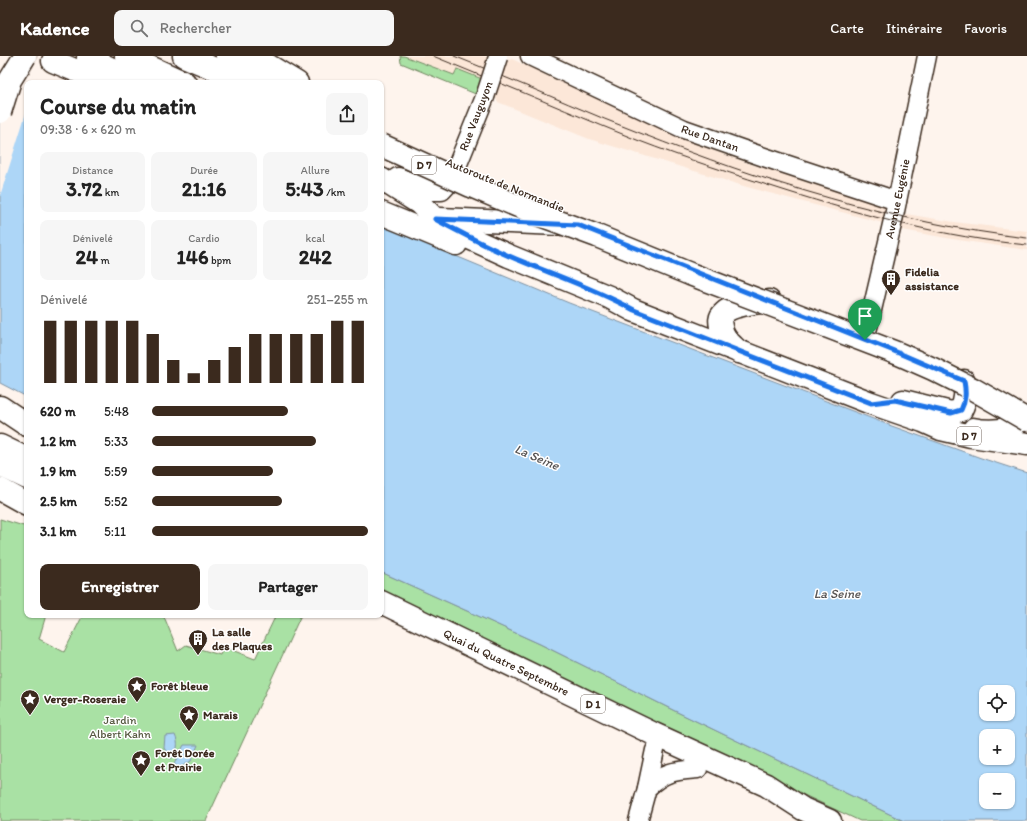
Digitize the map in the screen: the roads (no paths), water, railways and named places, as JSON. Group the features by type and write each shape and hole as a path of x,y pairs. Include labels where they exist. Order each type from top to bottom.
{"main road":[{"path":"0,112 10,80 25,56"},
{"path":"126,56 178,80"},
{"path":"154,56 206,80"},
{"path":"184,56 241,80"},
{"path":"226,56 265,80"},
{"path":"253,56 293,80"},
{"path":"88,58 136,80"},
{"path":"71,80 48,65 96,80"},
{"name":"Autoroute de Normandie","path":"384,131 476,174 537,200 601,223 904,342 939,357 979,377 1027,404"},
{"name":"D 7","path":"384,150 578,225 894,351 1027,408"},
{"name":"Autoroute de Normandie","path":"384,150 532,212 899,354 973,389 1027,420"},
{"path":"384,173 422,189 441,189 453,176"},
{"name":"D 7","path":"384,181 419,203 435,219 578,225"},
{"name":"D 7","path":"384,186 419,203"},
{"name":"D 7","path":"384,200 397,207 435,219 465,236 509,256 609,296 634,310 871,403 923,421 941,429 971,436 1027,444"},
{"name":"D 7","path":"384,214 604,304 634,310"},
{"path":"740,352 728,342 722,334 720,320 723,313 736,307 769,301"},
{"path":"871,403 895,400 951,413 961,410 964,404 966,393 964,381"},
{"path":"0,407 24,423"},
{"path":"0,446 24,458"},
{"path":"0,464 24,476"},
{"path":"0,489 24,502"},
{"name":"Quai du Quatre Septembre","path":"384,603 654,734 766,785 803,809"},
{"name":"Quai du Quatre Septembre","path":"383,618 444,646 655,750 760,797 803,809 830,821"}],"street":[{"name":"Rue Vauguyon","path":"453,176 485,97 498,56"},
{"name":"Rue Dantan","path":"530,56 684,129 897,201"},
{"name":"Avenue Eugénie","path":"865,340 897,201 927,56"},
{"path":"923,421 942,420 976,428 997,429 1015,426 1027,420"},
{"path":"638,821 655,750"},
{"path":"647,788 656,780 670,772 698,769"}],"water":[{"path":"0,63 38,80 24,80 24,395 0,383"},
{"name":"La Seine","path":"384,226 569,303 889,425 1027,473 1027,821 904,821 675,711 540,644 384,573"},
{"path":"175,735 177,747 171,759 164,748 165,736"},
{"path":"184,745 198,745 191,761 179,768 174,764"}],"tunnel":[{"path":"14,56 43,69"}],"tram line":[{"path":"433,56 484,77"},
{"path":"454,56 486,69"},
{"path":"497,74 640,133 782,184 879,211 928,222 1027,238"},
{"path":"495,81 655,147 730,173 816,200 875,217 935,231 965,237 1027,245"}],"place":[{"name":"Fidelia assistance","path":"891,296"},
{"name":"La salle des Plaques","path":"198,656"},
{"name":"Forêt bleue","path":"137,703"},
{"name":"Verger-Roseraie","path":"30,716"},
{"name":"Marais","path":"189,732"},
{"name":"Forêt Dorée et Prairie","path":"141,777"}],"park label":[{"name":"Jardin Albert Kahn","path":"120,727"}]}
